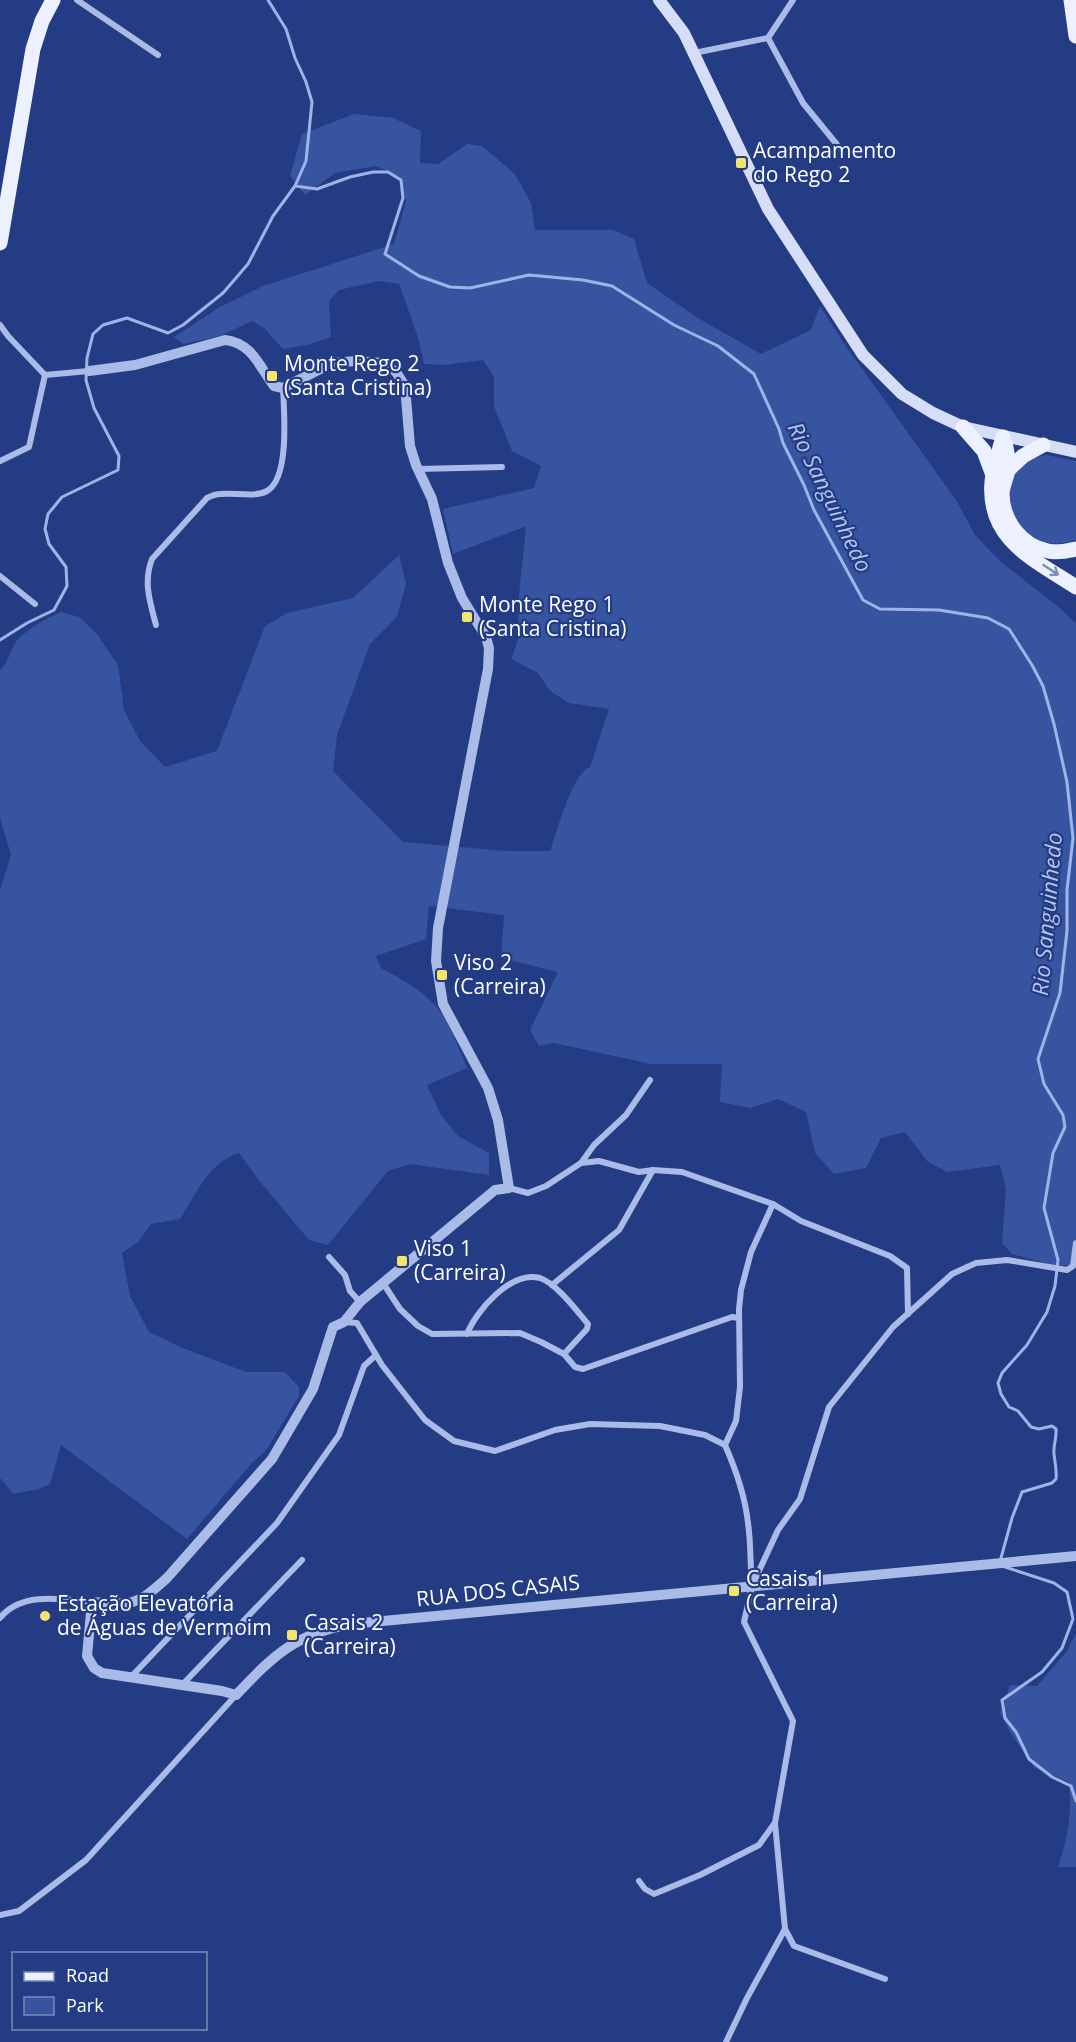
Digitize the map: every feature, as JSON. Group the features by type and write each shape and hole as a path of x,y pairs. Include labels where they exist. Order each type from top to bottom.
{"main road":[{"path":"0,243 33,49 42,21 53,0"},
{"path":"659,0 684,33 768,209 863,356 902,394 933,413 963,427 1076,452"},
{"path":"1071,0 1076,36"},
{"path":"963,427 976,439 1000,472 1003,507 1014,530 1035,547 1048,551 1063,552 1076,549"},
{"path":"1003,437 1007,450 993,508 1004,534 1022,552 1076,587"},
{"path":"1000,472 1043,445"}],"street":[{"path":"77,0 158,55"},
{"path":"694,53 768,38 793,0"},
{"path":"768,38 803,103 839,147"},
{"path":"0,325 45,375"},
{"path":"45,375 135,365 225,340 238,341 250,352 274,386 283,388 332,363 356,361 383,363 396,372 405,386 410,446 418,470 432,499 448,563 462,598 486,637 489,648 488,669 438,928 436,960 443,1004 488,1088 498,1119 509,1188"},
{"path":"0,461 29,447 45,375"},
{"path":"156,625 147,588 147,572 152,559 207,498 219,494 268,491 275,481 286,437 283,388"},
{"path":"418,470 501,467"},
{"path":"0,576 34,604"},
{"path":"0,1618 5,1611 28,1600 48,1598 127,1604 148,1595 167,1578 272,1459 313,1389 333,1327 344,1322 360,1302 495,1190 509,1188 528,1193 546,1185 581,1163 594,1145 626,1115 650,1080"},
{"path":"581,1163 599,1161 639,1172 653,1170 682,1173 773,1204 801,1221 890,1256 907,1268 908,1314"},
{"path":"552,1285 619,1230 653,1170"},
{"path":"725,1445 736,1421 740,1387 741,1290 751,1252 773,1204"},
{"path":"885,1979 794,1946 785,1929 775,1823 793,1721 744,1622 752,1586 778,1530 800,1499 829,1407 893,1327 952,1274 976,1263 1006,1260 1067,1270 1073,1266 1076,1243"},
{"path":"329,1257 345,1275 350,1291 360,1302"},
{"path":"467,1334 473,1319 499,1291 512,1282 524,1278 540,1278 552,1285 588,1324 587,1329 564,1354"},
{"path":"383,1283 400,1309 418,1326 432,1334 520,1333 564,1354 575,1367 583,1369 732,1317 739,1318"},
{"path":"344,1322 357,1323 382,1365 425,1419 454,1441 495,1451 555,1430 590,1424 660,1426 705,1436 725,1445 738,1477 748,1524 752,1586"},
{"path":"130,1678 277,1523 339,1435 364,1366 376,1355"},
{"name":"RUA DOS CASAIS","path":"0,1915 19,1911 86,1860 236,1695 281,1651 296,1641 336,1627 1076,1556"},
{"path":"181,1685 302,1560"},
{"path":"92,1602 87,1656 94,1668 102,1673 236,1695"},
{"path":"0,1605 5,1611"},
{"path":"639,1881 645,1889 654,1894 700,1875 759,1845 775,1823"},
{"path":"726,2042 785,1929"}],"green space":[{"path":"354,114 393,118 421,131 420,163 438,164 467,144 482,146 515,174 531,203 535,230 613,230 634,239 647,283 698,318 761,354 811,330 820,306 845,345 956,500 975,535 1001,562 1076,623 1076,1265 1052,1265 1012,1254 1002,1243 1006,1189 1000,1165 947,1172 927,1161 905,1132 881,1138 866,1168 834,1174 815,1153 806,1112 778,1099 750,1108 720,1102 722,1064 651,1064 554,1043 539,1046 530,1030 558,972 501,958 504,915 429,906 426,939 376,956 381,968 410,984 429,999 440,1010 449,1026 467,1068 427,1085 441,1115 458,1136 489,1153 489,1175 410,1164 388,1171 328,1245 309,1240 239,1153 229,1157 211,1171 180,1219 151,1224 138,1242 122,1253 130,1296 149,1332 185,1349 246,1372 285,1372 299,1387 299,1396 267,1449 251,1464 187,1539 61,1445 50,1484 39,1489 13,1494 0,1478 0,890 11,855 0,818 0,670 17,640 35,626 61,612 79,617 97,634 118,665 124,710 140,741 165,767 217,751 265,626 287,613 353,598 399,555 406,584 397,617 370,644 337,735 333,771 403,842 507,851 550,851 571,791 583,772 590,767 609,709 569,703 550,691 538,673 511,659 518,640 519,595 526,526 453,554 443,509 534,488 541,466 512,451 494,407 494,377 483,360 444,365 424,364 418,337 399,284 379,281 339,290 329,301 331,337 308,345 283,349 264,328 252,321 220,336 183,344 174,337 220,307 263,286 394,244 406,201 400,177 376,166 335,173 305,195 290,176 302,134"},
{"path":"1047,455 1076,461 1076,540 1070,542 1056,544 1034,540 1017,526 1007,503 1017,470 1036,457"},
{"path":"1076,1633 1076,1867 1058,1867 1068,1825 1069,1782 1035,1768 1011,1734 1000,1713 1010,1685 1037,1686 1067,1651"}],"waterway":[{"name":"Rio Sanguinhedo","path":"268,0 286,29 312,102 306,161 295,186 317,189 350,177 373,172 388,172 401,180 403,198 385,254 419,276 450,287 470,288 529,275 583,280 612,286 674,325 718,346 754,374 814,510 863,600 880,609 939,610 988,618 1009,629 1043,686 1067,782 1073,838 1060,993 1038,1059 1044,1084 1063,1115 1065,1127 1053,1153 1044,1208 1058,1260 1055,1286 1047,1312 1027,1345 1002,1373 998,1383 1001,1394 1009,1407 1018,1411 1031,1427 1039,1429 1052,1426 1056,1429 1054,1451 1056,1479 1052,1483 1022,1492 1001,1558"},
{"path":"0,640 54,610 67,586 66,567 49,544 45,529 48,514 62,497 118,470 119,456 94,408 86,380 87,358 93,334 103,325 127,318 168,333 183,325 223,293 248,264 273,216 295,186"},
{"name":"Rio Sanguinhedo","path":"1005,1567 1054,1583 1067,1592 1073,1619 1062,1648 1042,1672 1002,1700 1005,1718 1016,1732 1029,1759 1052,1777 1071,1786 1076,1801"}],"place":[{"name":"Acampamento do Rego 2","path":"741,163"},
{"name":"Monte Rego 2 (Santa Cristina)","path":"272,376"},
{"name":"Monte Rego 1 (Santa Cristina)","path":"467,617"},
{"name":"Viso 2 (Carreira)","path":"442,975"},
{"name":"Viso 1 (Carreira)","path":"402,1261"},
{"name":"Casais 1 (Carreira)","path":"734,1591"},
{"name":"Estação Elevatória de Águas de Vermoim","path":"45,1616"},
{"name":"Casais 2 (Carreira)","path":"292,1635"}]}
